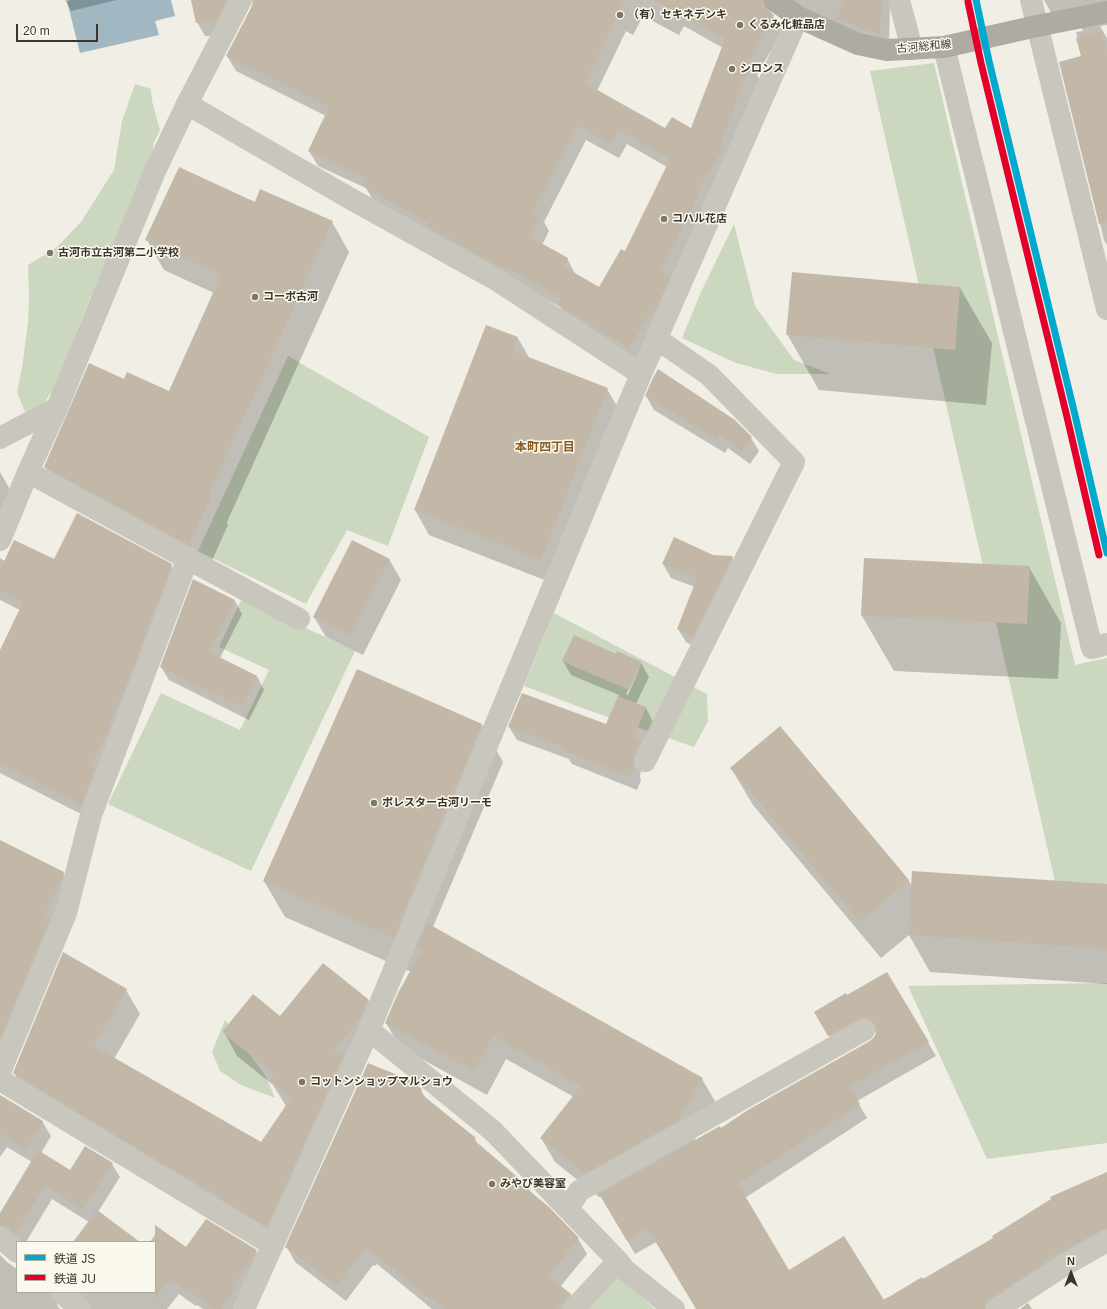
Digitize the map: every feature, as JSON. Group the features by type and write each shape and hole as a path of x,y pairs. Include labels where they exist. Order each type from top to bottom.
{"main road":[{"name":"古河総和線","path":"790,7 858,44 887,50 944,47 1107,12"}],"street":[{"path":"0,540 28,472 57,408 155,171 187,104 242,0"},
{"path":"899,0 912,49"},
{"path":"1031,0 1107,309"},
{"path":"244,1309 368,1030 641,374 657,339 790,7"},
{"path":"944,47 1092,648 1107,644"},
{"path":"187,104 351,199 498,281 641,374"},
{"path":"645,761 794,462 710,375 657,339"},
{"path":"0,438 57,408"},
{"path":"28,472 299,619"},
{"path":"0,1072 66,913 91,815 188,558"},
{"path":"368,1030 493,1131 625,1270 674,1309"},
{"path":"568,1209 579,1191 864,1030"},
{"path":"0,1080 273,1245"},
{"path":"0,1237 16,1251"},
{"path":"997,1309 1063,1266 1107,1241"},
{"path":"574,1309 618,1261"},
{"path":"62,1293 80,1309"}],"green space":[{"path":"934,63 1075,665 1107,658 1107,913 1064,921 870,71"},
{"path":"135,84 151,89 152,101 160,130 154,142 152,154 98,283 90,298 53,390 43,404 25,412 17,392 28,323 28,265 56,248 81,222 114,170 122,121"},
{"path":"734,224 755,306 794,360 831,374 777,374 736,363 682,338 701,292"},
{"path":"288,356 429,437 388,546 347,530 306,604 198,551"},
{"path":"242,598 355,651 251,871 108,804 161,693 240,730 269,670 219,647"},
{"path":"554,613 707,694 708,721 694,747 524,686"},
{"path":"1107,983 1107,1143 987,1159 908,986"},
{"path":"225,1020 265,1075 275,1098 241,1085 220,1071 212,1052"},
{"path":"617,1276 655,1309 589,1309"}],"water":[{"path":"171,0 175,16 155,21 159,35 80,53 67,1"}],"building":[{"path":"191,0 227,0 215,23 196,23"},
{"path":"253,0 625,0 585,83 665,128 672,117 691,128 725,39 654,0 762,0 763,6 774,15 748,62 752,64 732,110 734,111 720,144 724,147 698,191 700,192 661,272 670,277 654,312 652,310 629,348 558,305 561,298 426,226 428,223 364,187 369,179 308,151 329,107 226,56 252,6","holes":["578,126 610,144 618,130 670,159 625,251 621,249 599,287 563,266 568,258 530,237 541,216 533,211"]},
{"path":"845,0 882,0 880,35 836,19"},
{"path":"1102,31 1107,51 1107,223 1099,224 1059,62 1081,56 1076,38"},
{"path":"179,167 255,202 260,189 333,221 209,494 212,495 189,545 44,467 89,363 124,379 127,372 169,391 221,275 145,240"},
{"path":"792,272 960,287 955,350 786,335"},
{"path":"486,325 518,337 513,351 608,388 541,560 414,510"},
{"path":"658,369 735,420 752,437 742,451 720,435 717,440 645,396"},
{"path":"77,513 172,564 126,687 108,726 110,727 90,767 95,769 81,805 0,763 0,650 23,602 0,591 0,570 14,540 54,559"},
{"path":"674,537 713,555 733,556 693,637 677,629 697,578 662,564"},
{"path":"352,540 390,559 351,636 313,617"},
{"path":"864,558 1030,566 1027,624 861,616"},
{"path":"193,579 235,600 209,652 257,676 242,707 160,667"},
{"path":"574,635 616,654 617,651 642,662 629,690 562,661"},
{"name":"ポレスター古河リーモ","path":"357,669 482,724 404,910 394,938 263,881"},
{"path":"522,693 606,724 618,696 646,707 634,737 641,740 634,756 634,766 629,777 563,750 564,747 508,727"},
{"path":"780,726 909,880 860,922 730,768"},
{"path":"0,840 64,872 44,916 50,919 0,1039"},
{"path":"912,871 1107,884 1107,949 908,935"},
{"path":"427,923 703,1078 679,1120 585,1174 540,1138 581,1086 493,1036 474,1071 385,1023 398,993 422,950 416,948"},
{"path":"63,952 127,989 94,1046 261,1142 291,1098 269,1080 274,1074 222,1032 253,994 280,1016 323,963 368,999 360,1019 334,1050 344,1054 267,1227 221,1199 222,1198 13,1073"},
{"path":"887,972 929,1042 849,1087 860,1104 738,1184 789,1270 844,1236 884,1300 922,1277 923,1279 993,1238 992,1236 1051,1199 1050,1197 1107,1172 1107,1229 1101,1230 1044,1260 1046,1262 990,1299 986,1303 985,1309 696,1309 648,1229 627,1241 599,1194 720,1126 721,1128 748,1110 870,1041 875,1036 876,1030 875,1024 870,1019 858,1019 828,1036 814,1012 846,993 847,995"},
{"path":"368,1063 410,1080 422,1089 420,1093 476,1138 474,1140 528,1186 526,1188 549,1207 579,1238 548,1276 571,1294 558,1309 443,1309 368,1249 366,1251 364,1250 337,1286 285,1247"},
{"path":"0,1095 43,1121 26,1150 0,1134"},
{"path":"85,1146 113,1163 83,1210 45,1186 15,1234 8,1227 0,1225 0,1213 38,1150 70,1170"},
{"path":"97,1210 139,1241 74,1241"},
{"path":"206,1219 257,1250 234,1285 236,1288 221,1309 214,1309 170,1279 155,1299 155,1225 186,1247"},
{"path":"1028,1303 1032,1309 1020,1309"}],"rail line":[{"name":"JS","path":"976,0 989,61 1107,553"},
{"name":"JU","path":"968,2 981,63 1099,555"}],"place":[{"name":"（有）セキネデンキ","path":"620,15"},
{"name":"くるみ化粧品店","path":"740,25"},
{"name":"シロンス","path":"732,69"},
{"name":"コハル花店","path":"664,219"},
{"name":"古河市立古河第二小学校","path":"50,253"},
{"name":"コーポ古河","path":"255,297"},
{"name":"ポレスター古河リーモ","path":"374,803"},
{"name":"コットンショップマルショウ","path":"302,1082"},
{"name":"みやび美容室","path":"492,1184"}],"district":[{"name":"本町四丁目","path":"545,448"}]}
